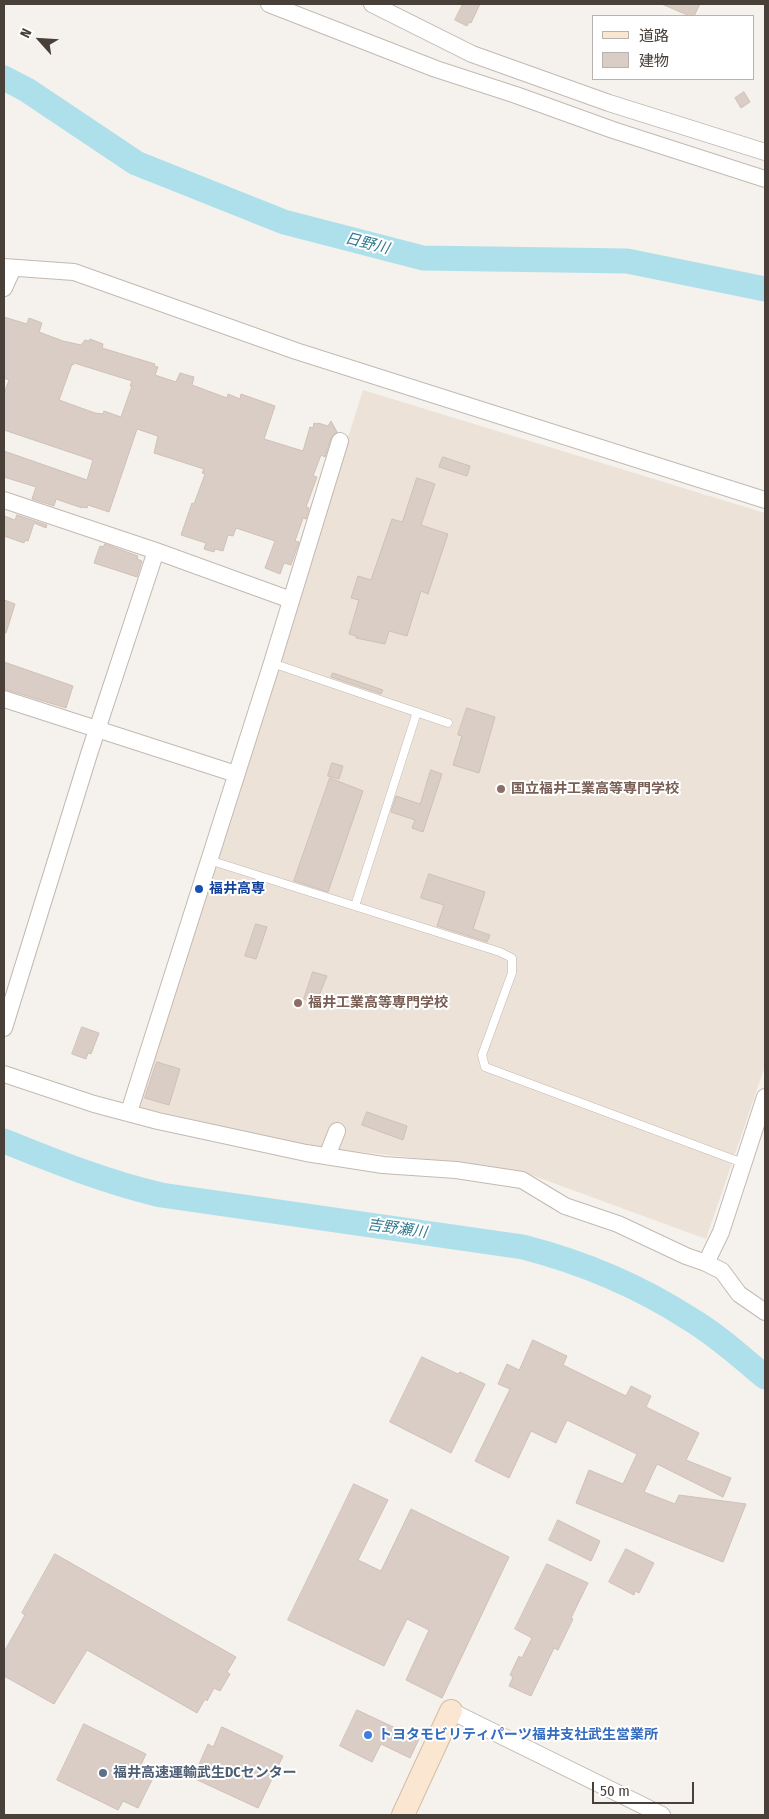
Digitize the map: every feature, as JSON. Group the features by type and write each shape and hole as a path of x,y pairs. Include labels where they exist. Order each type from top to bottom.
{"street":[{"path":"269,4 436,70 765,179"},
{"path":"372,4 472,54 609,103 765,152"},
{"path":"4,288 8,268 74,272 296,351 765,500"},
{"path":"129,1112 272,663 340,441"},
{"path":"4,500 156,551 291,600"},
{"path":"4,1028 89,754 156,551"},
{"path":"4,699 236,774"},
{"path":"4,1074 94,1104 158,1121 327,1156 383,1165 456,1170 522,1180 565,1206 618,1224 722,1271 739,1294 765,1312"},
{"path":"706,1263 721,1232 765,1099"},
{"path":"327,1156 337,1131"},
{"path":"403,1815 451,1711 662,1815"}],"lane":[{"path":"272,663 448,723"},
{"path":"355,906 417,712"},
{"path":"209,860 500,952 512,958 512,973 482,1054 484,1067 743,1163"}],"shaded area":[{"name":"国立福井工業高等専門学校","path":"363,390 765,513 765,1066 706,1239 526,1173 307,1146 138,1107"}],"building":[{"path":"463,4 480,4 471,23 469,22 467,26 455,20"},
{"path":"662,4 700,4 694,15 688,15"},
{"path":"744,92 750,102 741,108 735,98"},
{"path":"4,317 27,324 29,318 42,323 39,332 63,341 81,345 85,340 89,341 90,339 103,344 102,348 155,364 154,366 158,367 155,375 176,382 180,373 194,377 192,385 227,398 228,394 240,399 241,394 275,406 264,439 303,451 310,427 313,428 314,423 328,426 331,421 337,432 331,438 325,457 321,455 313,476 317,477 306,507 309,508 306,519 303,518 295,541 299,542 291,565 284,563 280,574 265,568 275,541 236,528 233,536 228,535 223,551 215,549 214,552 204,549 206,543 181,535 205,474 202,473 204,469 154,453 158,436 137,429 109,512 88,505 87,508 82,508 56,499 54,506 32,499 36,487 4,477 4,451 87,480 93,460 4,430 4,394 9,380 4,378","holes":["74,363 132,381 121,417 104,411 103,414 95,413 59,400"]},
{"path":"443,457 470,466 467,476 439,467"},
{"path":"417,478 435,484 421,525 448,534 428,594 421,591 407,636 389,631 385,644 356,638 356,636 349,634 359,600 351,598 358,576 371,580 392,519 402,522"},
{"path":"17,515 47,525 46,528 34,523 28,541 25,540 24,543 4,536 4,516 15,520"},
{"path":"105,544 138,556 137,559 142,561 137,577 94,563 100,546 103,547"},
{"path":"4,600 15,604 6,633 4,633"},
{"path":"4,662 73,686 66,708 4,689"},
{"path":"333,673 383,690 381,694 331,677"},
{"path":"467,708 495,717 479,773 453,765 462,736 458,735"},
{"path":"332,763 343,766 339,779 328,776"},
{"path":"431,770 442,774 423,832 412,828 415,820 391,812 396,796 420,804"},
{"path":"330,778 363,791 328,892 294,881"},
{"path":"429,874 485,892 473,929 490,935 487,942 437,926 444,905 421,898"},
{"path":"256,924 267,927 256,959 245,956"},
{"path":"313,972 327,976 316,1003 304,999"},
{"path":"82,1027 99,1033 91,1054 88,1053 86,1059 72,1054"},
{"path":"157,1062 180,1069 169,1105 145,1098"},
{"path":"367,1112 407,1126 403,1140 362,1125"},
{"path":"533,1340 567,1356 563,1365 626,1396 631,1386 651,1396 646,1407 699,1433 686,1460 731,1478 723,1497 657,1464 644,1492 675,1504 679,1495 746,1504 723,1562 576,1503 589,1470 623,1484 637,1454 567,1420 556,1443 531,1431 509,1478 475,1461 510,1389 498,1384 507,1364 519,1370"},
{"path":"422,1357 485,1384 451,1453 390,1422"},
{"path":"354,1484 388,1500 358,1560 381,1571 411,1509 509,1557 442,1698 406,1680 429,1630 407,1619 384,1666 288,1620"},
{"path":"558,1520 600,1541 591,1561 549,1540"},
{"path":"626,1549 654,1563 639,1593 635,1591 634,1595 609,1582"},
{"path":"55,1554 236,1657 227,1672 230,1674 220,1691 214,1688 207,1701 205,1699 197,1713 87,1650 54,1704 4,1676 4,1652 25,1615 22,1613"},
{"path":"547,1564 588,1583 558,1650 554,1648 531,1696 509,1686 513,1677 510,1675 519,1656 522,1658 532,1638 515,1629"},
{"path":"357,1710 419,1739 410,1758 381,1744 372,1762 340,1746"},
{"path":"84,1724 146,1754 141,1765 156,1772 138,1808 123,1801 118,1810 57,1780"},
{"path":"222,1727 283,1756 258,1808 193,1778 208,1744 213,1747"}],"waterway":[{"name":"日野川","path":"4,78 27,90 136,163 284,222 423,258 627,261 765,289"},
{"name":"吉野瀬川","path":"4,1141 101,1178 161,1195 523,1247 545,1253 609,1276 671,1307 729,1346 765,1377"}],"place":[{"name":"国立福井工業高等専門学校","path":"501,789"},
{"name":"福井高専","path":"199,889"},
{"name":"福井工業高等専門学校","path":"298,1003"},
{"name":"トヨタモビリティパーツ福井支社武生営業所","path":"368,1735"},
{"name":"福井高速運輸武生DCセンター","path":"103,1773"}]}
